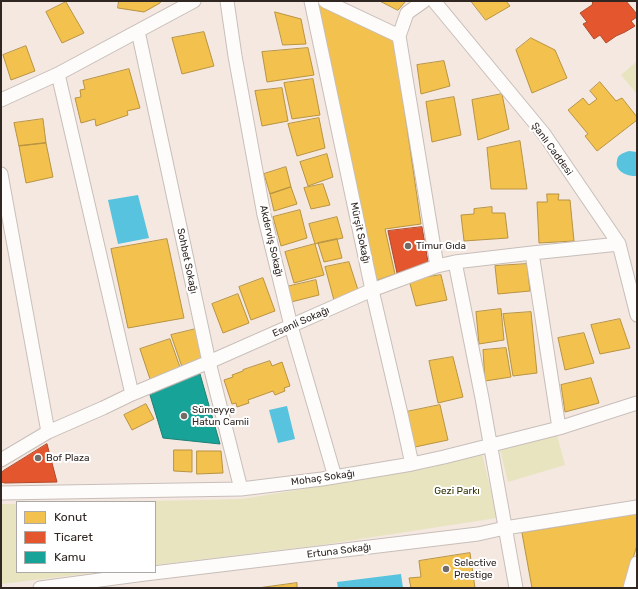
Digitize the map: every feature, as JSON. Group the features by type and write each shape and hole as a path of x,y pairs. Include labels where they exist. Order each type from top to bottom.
{"street":[{"path":"1,100 58,74 194,1"},
{"name":"Akderviş Sokağı","path":"227,1 235,56 264,214 291,326 335,477"},
{"name":"Mürşit Sokağı","path":"311,1 372,290 412,464"},
{"path":"325,1 399,36"},
{"path":"424,1 407,13 399,36 437,266"},
{"name":"Şanlı Caddesi","path":"434,1 544,134 619,244 637,315"},
{"name":"Sohbet Sokağı","path":"138,31 208,362 241,489"},
{"path":"58,74 132,394"},
{"path":"1,174 48,432"},
{"name":"Esenli Sokağı","path":"1,460 48,432 104,408 132,394 372,290 437,266 455,262 619,244"},
{"path":"532,253 559,428"},
{"path":"455,262 516,588"},
{"name":"Mohaç Sokağı","path":"1,493 241,489 335,477 412,464 490,446 559,428 637,403"},
{"name":"Ertuna Sokağı","path":"156,573 478,534 505,528 637,507"},
{"path":"630,588 637,563"},
{"name":"Ertuna Sokağı","path":"40,588 153,573"}],"green space":[{"path":"637,61 637,94 621,75"},
{"path":"557,435 565,465 508,482 500,450"},
{"name":"Gezi Parkı","path":"482,453 497,518 321,545 156,565 156,501 151,501 242,499 322,486"},
{"path":"1,504 16,504 16,573 93,573 1,584"}],"water":[{"path":"629,151 637,152 637,176 622,173 617,165 618,157"},
{"path":"138,195 149,238 118,244 108,200"},
{"path":"287,406 295,439 278,443 269,410"},
{"path":"401,574 403,588 338,588 337,582"}],"building: Konut":[{"path":"119,1 161,1 144,12 118,8"},
{"path":"316,1 320,1 394,38 421,224 385,229 395,274 375,281"},
{"path":"380,1 406,1 398,10"},
{"path":"471,1 506,1 510,6 486,20"},
{"path":"66,2 84,33 62,43 46,12"},
{"path":"275,12 301,19 306,44 283,45"},
{"path":"204,32 214,66 182,74 172,38"},
{"path":"531,38 555,50 567,78 532,93 516,50"},
{"path":"26,46 35,71 11,80 3,55"},
{"path":"308,48 314,75 267,82 262,52"},
{"path":"444,61 450,86 421,94 417,65"},
{"path":"129,69 140,108 127,111 128,115 96,126 95,119 81,123 75,98 81,97 80,90 85,89 83,81"},
{"path":"313,79 320,115 292,119 284,83"},
{"path":"600,82 616,101 622,98 637,117 637,120 597,151 585,136 588,134 568,110 583,98 589,105 597,99 590,91"},
{"path":"282,88 288,121 262,126 255,91"},
{"path":"502,94 509,129 478,140 472,100"},
{"path":"454,97 461,135 432,142 426,102"},
{"path":"319,118 325,148 297,156 288,124"},
{"path":"43,119 46,143 19,146 14,123"},
{"path":"520,141 527,189 491,189 487,148"},
{"path":"46,143 53,177 26,183 19,146"},
{"path":"327,154 333,177 308,186 300,162"},
{"path":"286,167 291,187 270,194 264,174"},
{"path":"323,184 330,205 311,209 304,188"},
{"path":"291,187 297,204 274,211 270,194"},
{"path":"547,194 559,194 558,200 570,200 574,241 539,243 537,202 547,202"},
{"path":"492,207 492,213 505,213 508,238 464,241 461,215 474,214 474,209"},
{"path":"300,210 307,238 281,246 273,217"},
{"path":"337,217 343,238 315,244 309,224"},
{"path":"167,239 184,318 128,328 111,249"},
{"path":"337,239 342,258 324,262 318,243"},
{"path":"315,244 324,275 294,283 285,252"},
{"path":"349,262 359,293 335,304 325,267"},
{"path":"527,264 530,291 498,294 495,266"},
{"path":"441,275 447,300 416,306 409,280"},
{"path":"263,278 275,311 251,320 239,287"},
{"path":"316,280 319,295 291,302 286,287"},
{"path":"238,294 249,323 223,333 212,304"},
{"path":"501,309 504,340 479,344 476,312"},
{"path":"531,312 537,373 513,376 503,314"},
{"path":"620,319 630,348 600,354 591,325"},
{"path":"200,328 207,361 183,370 171,335"},
{"path":"584,333 594,363 565,370 558,338"},
{"path":"170,339 181,370 151,382 140,349"},
{"path":"506,348 511,377 485,381 483,350"},
{"path":"453,357 463,397 438,403 429,361"},
{"path":"270,361 272,366 282,362 290,386 284,388 285,391 275,395 273,391 248,400 249,403 237,407 236,403 232,404 224,380 233,377 232,375 243,370"},
{"path":"591,378 599,403 565,412 561,385"},
{"path":"146,404 154,419 132,430 124,415"},
{"path":"440,405 448,440 415,447 406,412"},
{"path":"174,450 192,450 192,472 174,471"},
{"path":"197,451 221,451 223,473 197,474"},
{"path":"637,514 637,545 624,588 532,588 522,533"},
{"name":"Selective Prestige","path":"470,553 475,588 411,588 409,578 421,577 419,561"},
{"path":"297,583 297,588 258,588"}],"building: Ticaret":[{"path":"593,1 626,1 637,14 637,17 631,21 635,26 606,43 600,35 594,39 583,24 587,22 580,13 592,5"},
{"name":"Timur Gıda","path":"422,227 428,262 397,273 388,231"},
{"name":"Bof Plaza","path":"47,444 57,482 1,482 1,474 3,471"}],"building: Kamu":[{"name":"Sümeyye Hatun Camii","path":"200,374 220,444 163,438 150,395"}],"place":[{"name":"Timur Gıda","path":"408,246"},
{"name":"Sümeyye Hatun Camii","path":"184,416"},
{"name":"Bof Plaza","path":"38,458"},
{"name":"Selective Prestige","path":"446,569"}]}
